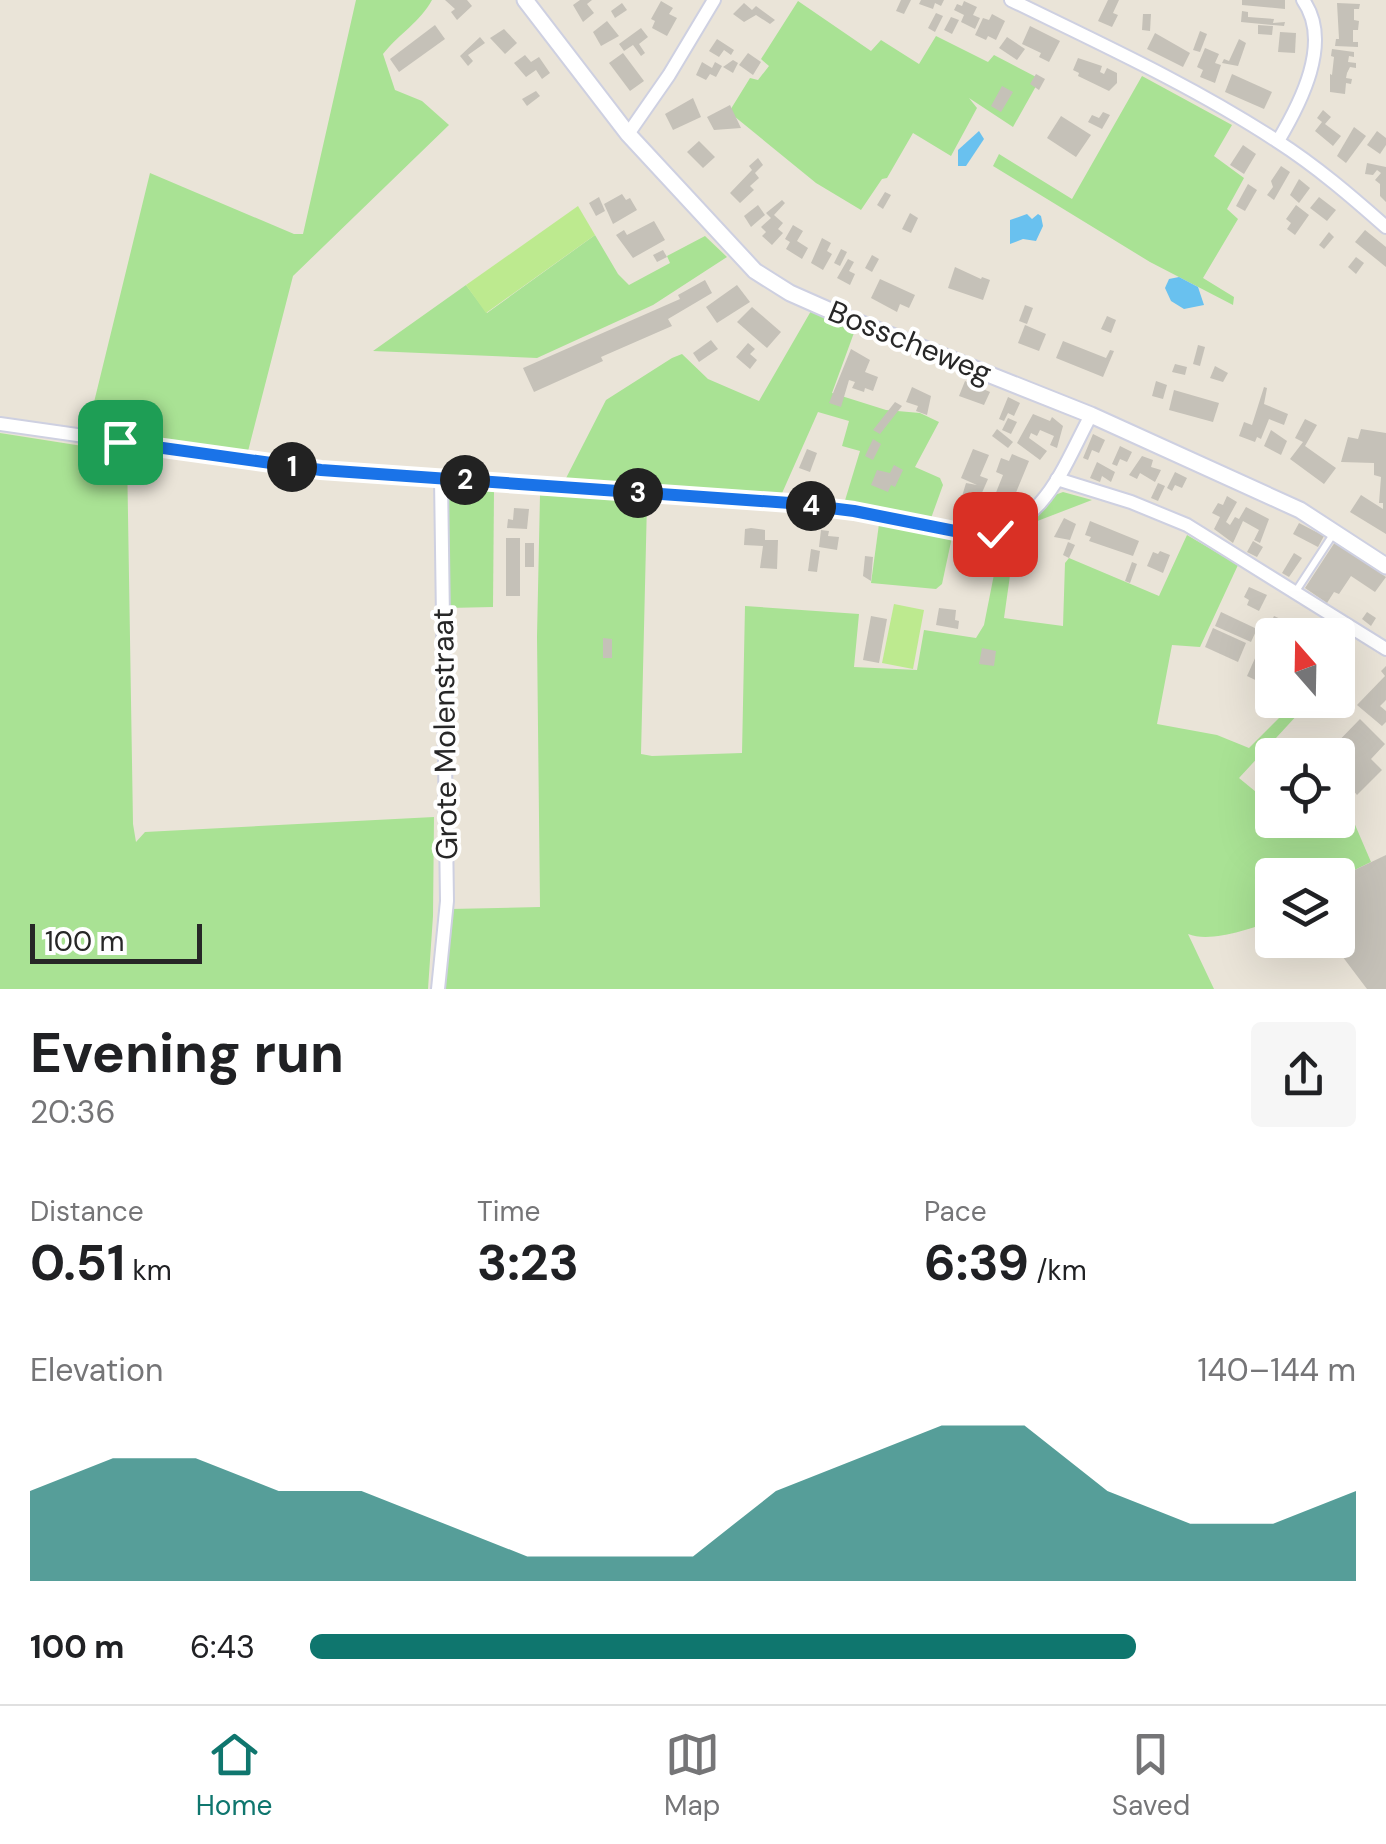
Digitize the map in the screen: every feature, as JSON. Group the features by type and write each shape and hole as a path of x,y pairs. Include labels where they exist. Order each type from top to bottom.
{"street":[{"name":"Bosscheweg","path":"526,0 628,134 755,270 790,293 1092,415 1300,510 1386,566"},
{"path":"628,134 669,76 714,0"},
{"path":"1011,0 1140,62 1278,142 1386,226"},
{"path":"1278,142 1304,98 1312,75 1313,32 1310,10 1303,0"},
{"path":"0,424 240,461 790,503 854,511 975,535 1011,529 1026,520 1057,479 1092,415"},
{"name":"Grote Molenstraat","path":"438,989 447,901 442,479"},
{"path":"1057,479 1131,502 1187,525 1386,650"}],"lane":[{"path":"1296,592 1334,532"}],"green space":[{"path":"356,0 432,0 383,54 395,90 422,101 449,125 293,276 246,459 86,435 150,173 294,234 303,234"},
{"path":"798,1 871,51 881,40 919,64 936,36 988,62 994,55 1040,79 1013,127 969,98 977,108 951,156 913,133 887,178 882,179 861,210 816,183 729,112 750,78 758,80 769,66 761,59"},
{"path":"1142,76 1232,125 1214,156 1244,178 1227,209 1238,219 1203,278 1234,297 1233,305 1150,262 993,166 999,154 1072,199"},
{"path":"578,206 595,235 486,313 466,285"},
{"path":"595,235 629,285 670,263 667,256 705,236 727,257 653,305 537,358 373,351 466,285 487,313"},
{"path":"811,311 855,330 832,393 886,410 920,413 939,422 915,467 940,478 943,485 930,521 843,507 860,451 842,446 849,421 818,412 779,500 563,484 606,400 682,354 708,379 759,401"},
{"path":"0,433 127,453 136,842 145,832 434,817 428,989 0,989"},
{"path":"494,491 493,607 448,608 446,502 452,492"},
{"path":"1063,492 1092,500 1027,525 1047,498"},
{"path":"540,495 647,502 641,754 742,753 745,606 859,614 854,667 917,670 924,630 976,638 984,625 1001,539 1016,533 1004,618 1063,626 1065,563 1069,558 1159,596 1187,535 1238,565 1200,647 1172,645 1157,724 1217,735 1249,748 1255,742 1255,761 1239,778 1255,791 1255,838 1355,838 1355,825 1371,862 1355,870 1355,858 1255,858 1255,927 1218,936 1188,934 1214,989 443,989 450,909 540,907"},
{"path":"879,524 952,537 942,584 936,589 871,583"},
{"path":"894,604 924,610 913,669 882,663"},
{"path":"1279,718 1294,718 1276,738 1259,738"}],"water":[{"path":"979,131 984,139 966,166 958,166 958,150"},
{"path":"1027,214 1032,219 1041,216 1043,226 1036,241 1023,239 1010,244 1010,220"},
{"path":"1179,277 1198,287 1204,305 1184,309 1171,301 1165,288 1169,279"}],"building":[{"path":"445,0 467,0 472,6 457,20 451,12 455,9"},
{"path":"580,0 592,0 587,4 594,13 583,22 573,5"},
{"path":"901,0 911,0 904,14 896,11"},
{"path":"921,0 944,0 941,6 935,3 933,9 919,4"},
{"path":"1108,0 1119,0 1112,27 1098,21"},
{"path":"1242,0 1285,0 1285,9 1242,5"},
{"path":"661,1 673,8 669,14 677,18 667,36 652,28 655,21 651,19"},
{"path":"964,1 977,7 973,15 980,18 975,29 961,22 964,15 954,10"},
{"path":"622,3 627,10 615,18 611,11"},
{"path":"744,3 752,10 756,6 775,20 770,24 756,15 744,22 733,14"},
{"path":"1337,3 1360,4 1359,9 1354,9 1358,30 1353,30 1353,42 1358,42 1358,47 1335,46 1339,39"},
{"path":"1242,11 1248,12 1248,17 1285,22 1284,26 1241,22"},
{"path":"936,13 943,16 935,32 928,28"},
{"path":"992,14 1005,21 996,40 975,35 983,18 989,20"},
{"path":"1143,14 1151,14 1150,31 1142,30"},
{"path":"951,17 959,20 952,34 944,30"},
{"path":"607,21 619,36 601,46 593,32"},
{"path":"435,25 445,39 399,72 390,59"},
{"path":"1258,25 1273,26 1272,35 1258,34"},
{"path":"1030,26 1060,41 1049,62 1039,57 1041,53 1022,44"},
{"path":"641,28 648,37 639,44 645,53 641,56 633,45 624,51 619,44"},
{"path":"504,29 517,43 505,54 490,38"},
{"path":"1200,31 1207,34 1200,52 1193,50"},
{"path":"1280,32 1296,33 1295,53 1278,52"},
{"path":"1155,33 1190,53 1183,67 1147,49"},
{"path":"480,37 485,43 468,55 473,61 468,66 460,56"},
{"path":"1007,37 1025,49 1017,60 999,48"},
{"path":"717,39 734,50 731,55 724,50 719,57 709,51"},
{"path":"1239,39 1246,43 1238,66 1222,63 1224,59 1229,61"},
{"path":"1205,48 1219,54 1215,63 1221,65 1215,83 1200,77 1203,70 1197,67"},
{"path":"1332,49 1354,52 1348,62 1356,63 1356,68 1350,67 1347,73 1346,78 1352,79 1351,84 1346,83 1345,94 1330,92"},
{"path":"623,53 644,81 630,91 609,63"},
{"path":"748,53 761,62 753,75 739,65"},
{"path":"525,55 531,62 539,57 550,73 542,79 536,70 526,77 514,63"},
{"path":"1078,58 1102,66 1100,72 1104,74 1107,68 1117,73 1117,83 1109,91 1078,76 1073,70"},
{"path":"733,60 738,63 733,73 723,67"},
{"path":"702,62 712,68 715,62 722,66 716,77 710,74 706,80 696,75"},
{"path":"1036,74 1045,79 1039,90 1030,84"},
{"path":"1232,74 1272,92 1264,109 1225,92"},
{"path":"1002,86 1013,92 1001,112 991,106"},
{"path":"536,91 540,96 527,106 522,99"},
{"path":"693,98 701,117 673,130 665,114"},
{"path":"730,105 741,128 714,130 707,117"},
{"path":"1323,110 1331,117 1325,124 1341,136 1333,146 1315,131 1322,122 1317,118"},
{"path":"1103,112 1110,115 1102,129 1088,122 1092,115 1099,118"},
{"path":"1061,116 1091,135 1076,157 1047,138"},
{"path":"1354,127 1366,136 1346,163 1337,156"},
{"path":"1377,131 1386,138 1380,154 1367,145"},
{"path":"699,141 715,157 703,168 687,152"},
{"path":"1243,145 1256,154 1244,174 1230,165"},
{"path":"758,158 763,165 755,173 759,178 750,186 754,190 740,203 730,193"},
{"path":"1367,163 1386,167 1386,202 1375,180 1381,173 1377,170 1373,175 1365,174"},
{"path":"1281,166 1290,172 1274,200 1267,195"},
{"path":"1299,179 1310,188 1299,203 1290,195"},
{"path":"1248,184 1257,190 1245,211 1236,206"},
{"path":"885,192 891,195 883,209 877,205"},
{"path":"622,194 626,200 630,198 637,210 613,224 604,204"},
{"path":"599,197 605,211 596,216 589,203"},
{"path":"1319,197 1336,210 1327,221 1310,208"},
{"path":"782,200 785,203 774,215 783,223 778,229 783,233 772,245 762,236 766,232 761,227 771,218 766,213"},
{"path":"758,205 765,215 751,227 744,216"},
{"path":"1296,205 1309,215 1295,235 1287,229 1291,223 1286,219"},
{"path":"910,213 918,218 911,233 902,229"},
{"path":"654,221 665,240 633,258 616,235 624,230 627,235"},
{"path":"793,225 803,231 797,241 808,248 802,259 786,249 790,242 785,239"},
{"path":"1365,230 1386,247 1386,267 1355,242"},
{"path":"1329,232 1334,237 1324,249 1319,245"},
{"path":"822,238 831,243 827,251 832,254 823,270 811,263"},
{"path":"841,249 847,252 840,266 834,263"},
{"path":"663,250 667,257 657,262 653,255"},
{"path":"872,255 879,259 872,272 865,268"},
{"path":"1356,257 1364,263 1356,274 1348,267"},
{"path":"848,259 854,262 849,271 855,274 850,285 837,278"},
{"path":"955,267 990,280 983,300 948,288"},
{"path":"880,279 915,295 909,308 900,304 897,312 871,298"},
{"path":"705,280 712,293 668,319 672,326 534,392 523,368 680,299 678,295"},
{"path":"737,285 750,302 717,323 706,307"},
{"path":"1025,305 1033,308 1027,324 1019,321"},
{"path":"752,307 781,332 767,348 737,322"},
{"path":"1107,316 1116,320 1111,333 1101,329"},
{"path":"1025,325 1046,334 1039,351 1018,343"},
{"path":"711,340 718,349 699,362 693,353"},
{"path":"1063,341 1106,358 1110,350 1114,351 1103,377 1056,358"},
{"path":"748,343 755,349 750,354 757,360 750,369 736,357"},
{"path":"1198,345 1205,347 1200,366 1193,364"},
{"path":"851,349 870,360 865,372 878,377 873,391 865,388 864,392 852,388 855,382 849,380 841,407 829,403"},
{"path":"1175,364 1187,367 1185,375 1172,372"},
{"path":"1215,366 1228,373 1223,382 1210,378"},
{"path":"965,381 990,392 984,405 959,396"},
{"path":"1156,381 1167,385 1163,399 1152,396"},
{"path":"912,387 931,396 927,415 906,402"},
{"path":"1264,387 1264,404 1288,414 1284,425 1269,419 1261,439 1257,437 1255,442 1239,436 1244,422 1252,425"},
{"path":"1174,390 1219,403 1213,422 1169,410"},
{"path":"1008,397 1020,403 1014,416 1008,413 1004,421 999,419"},
{"path":"895,402 902,406 880,434 873,430"},
{"path":"1033,414 1050,421 1052,417 1063,426 1057,448 1050,445 1054,436 1040,430 1037,436 1031,433 1029,438 1047,451 1040,460 1017,443"},
{"path":"1008,418 1017,422 1011,434 1002,430"},
{"path":"1305,419 1317,425 1305,446 1336,468 1324,484 1290,459 1303,442 1295,438"},
{"path":"997,429 1013,442 1008,448 992,436"},
{"path":"1361,429 1386,433 1386,534 1350,512 1361,495 1383,509 1383,503 1379,503 1381,477 1374,475 1374,463 1341,462 1348,437 1358,439"},
{"path":"1271,430 1287,441 1281,455 1264,446"},
{"path":"1093,434 1105,440 1099,453 1092,450 1088,460 1083,458"},
{"path":"873,439 881,444 873,460 865,456"},
{"path":"1120,446 1132,452 1127,462 1120,459 1117,466 1112,464"},
{"path":"807,449 817,453 810,472 799,468"},
{"path":"973,449 989,455 980,476 988,479 981,495 970,492 962,514 957,513 966,483 977,485 961,478"},
{"path":"1012,454 1029,461 1010,507 993,500 1003,475 996,472 1001,458 1009,461"},
{"path":"1142,456 1153,460 1151,467 1161,470 1155,482 1140,473 1137,479 1129,475"},
{"path":"1097,462 1115,472 1111,482 1102,476 1100,482 1090,478"},
{"path":"894,465 903,470 895,487 891,485 888,492 871,485 877,470 890,473"},
{"path":"1175,472 1187,478 1182,488 1175,485 1172,491 1167,488"},
{"path":"1158,483 1165,486 1158,501 1151,498"},
{"path":"1227,496 1237,502 1226,522 1230,525 1246,507 1269,519 1260,543 1254,540 1259,530 1243,521 1233,543 1214,529 1220,517 1212,513"},
{"path":"972,502 990,507 988,517 970,515"},
{"path":"514,508 529,509 527,529 507,528 508,519 513,520"},
{"path":"1064,518 1076,524 1070,540 1054,537"},
{"path":"1090,521 1139,541 1133,556 1089,541 1091,537 1085,535"},
{"path":"1299,523 1324,536 1318,547 1293,534"},
{"path":"745,529 765,530 765,540 778,540 777,569 760,568 763,546 744,545"},
{"path":"821,530 829,531 828,536 839,537 837,550 819,547"},
{"path":"506,538 520,538 520,596 506,596"},
{"path":"1253,541 1263,547 1257,557 1247,552"},
{"path":"1068,542 1075,545 1069,558 1063,555"},
{"path":"1335,542 1386,577 1375,592 1351,576 1327,603 1305,588"},
{"path":"525,543 534,543 534,567 525,567"},
{"path":"811,549 820,551 817,572 808,571"},
{"path":"962,552 998,560 995,574 970,569 969,574 959,572"},
{"path":"1153,552 1170,555 1163,573 1147,566"},
{"path":"1294,553 1302,558 1289,577 1282,573"},
{"path":"865,556 873,557 871,581 863,576"},
{"path":"1132,562 1137,564 1130,583 1125,581"},
{"path":"1249,587 1267,595 1259,611 1247,605 1249,600 1244,597"},
{"path":"939,608 956,610 958,629 936,625"},
{"path":"1221,612 1255,628 1255,633 1251,642 1215,626"},
{"path":"1367,612 1376,618 1371,626 1362,619"},
{"path":"871,616 887,619 879,663 863,660"},
{"path":"1213,628 1246,643 1238,662 1205,647"},
{"path":"603,638 612,639 612,658 603,658"},
{"path":"982,648 996,651 994,666 979,664"},
{"path":"1255,658 1255,680 1247,676"},
{"path":"1386,666 1386,700 1380,706 1386,711 1386,722 1382,726 1357,705 1385,676 1381,671"},
{"path":"1360,719 1385,744 1371,759 1382,770 1357,795 1355,738 1342,738"},
{"path":"1386,855 1386,989 1367,989 1344,958 1355,958 1355,870"}],"route":[{"path":"120,442 321,470 790,503 854,511 975,535 995,534"}]}
